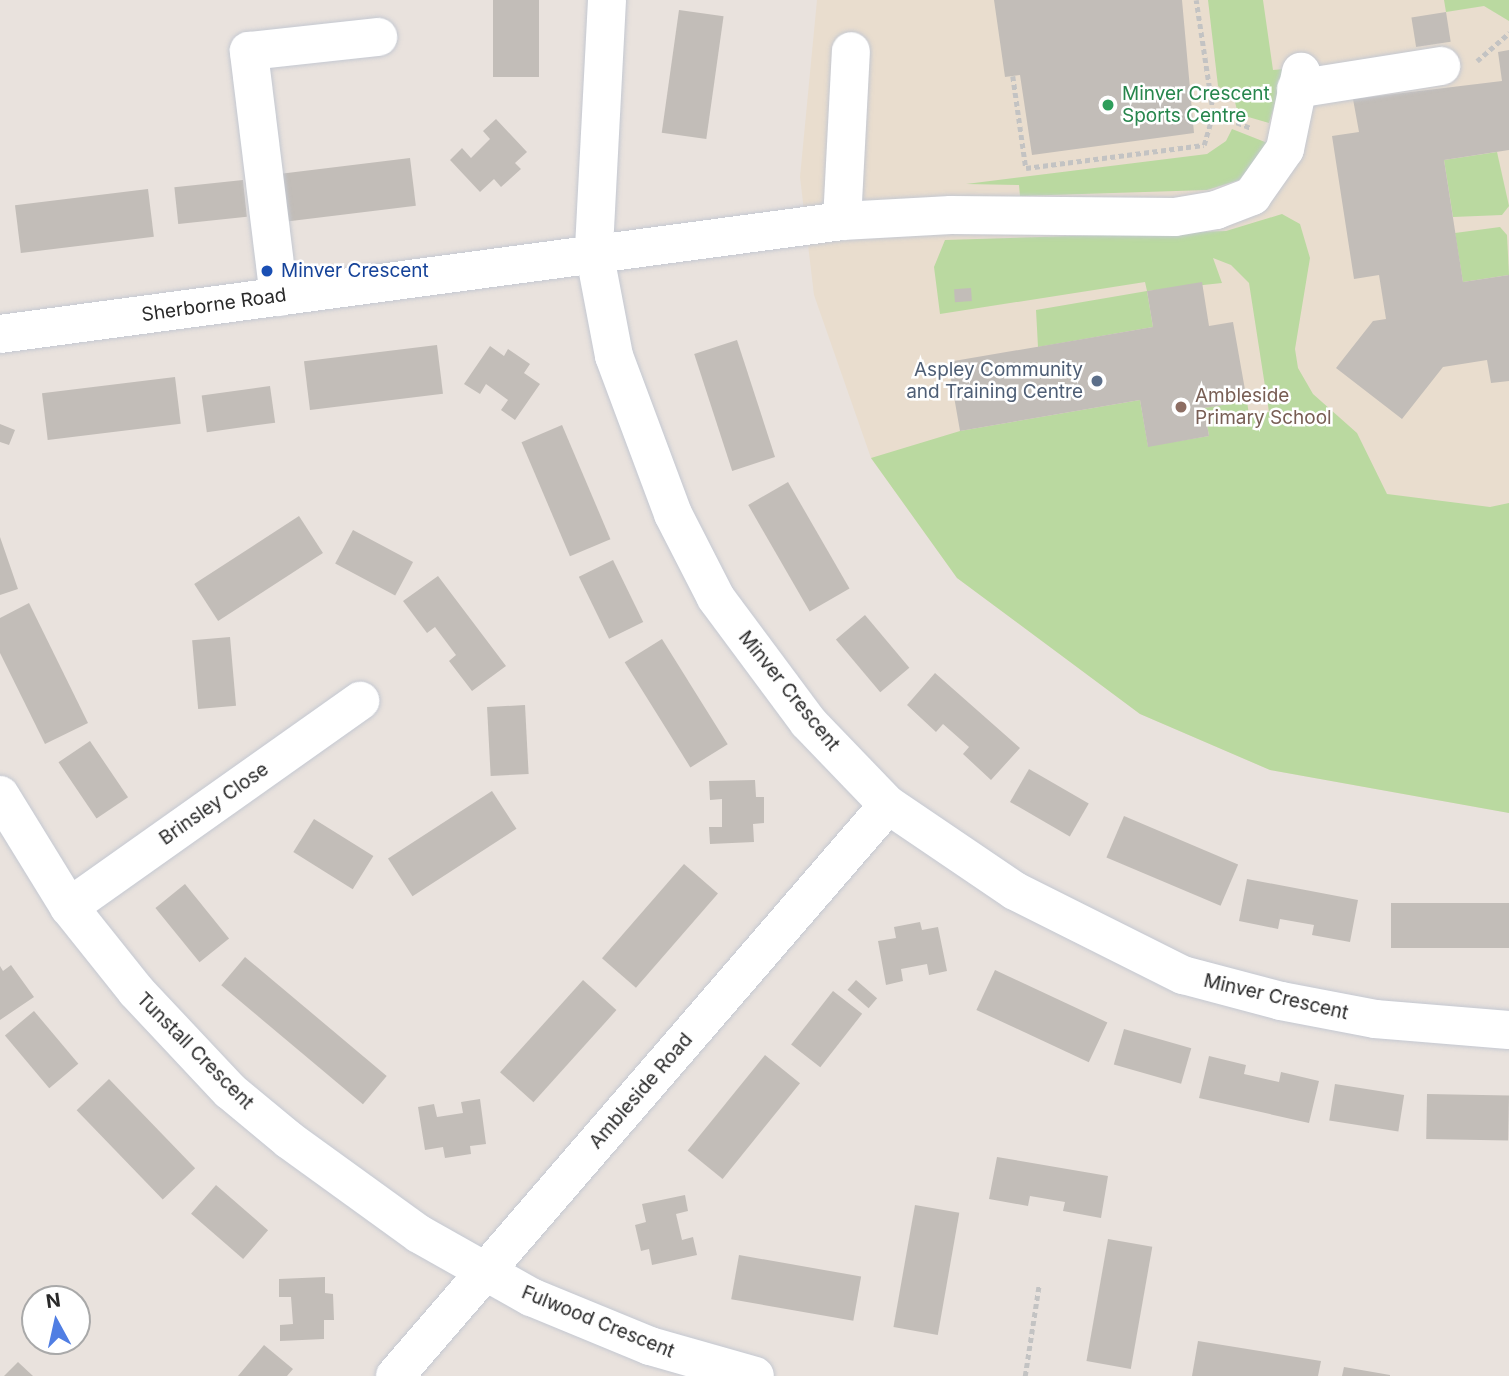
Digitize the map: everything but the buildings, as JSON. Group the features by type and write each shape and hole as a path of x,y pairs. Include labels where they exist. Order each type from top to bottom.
{"street":[{"name":"Minver Crescent","path":"607,0 594,251 619,369 673,514 716,598 808,722 888,805 1015,891 1183,975 1281,1002 1375,1019 1509,1030"},
{"path":"279,297 249,51 378,37"},
{"path":"842,221 851,51"},
{"name":"Sherborne Road","path":"0,334 594,251 842,221 951,215 1175,218 1216,210 1252,196 1285,149 1298,81 1441,66"},
{"name":"Brinsley Close","path":"69,907 360,701"},
{"name":"Tunstall Crescent","path":"0,795 69,907 136,991 230,1091 349,1185 484,1272"},
{"name":"Ambleside Road","path":"395,1376 888,805"},
{"name":"Fulwood Crescent","path":"484,1272 650,1346 755,1376"}],"path":[{"path":"1013,76 1026,168 1204,145 1213,113 1196,0"},
{"path":"1025,1376 1039,1285"}],"shaded area":[{"name":"Ambleside Primary School","path":"817,0 1509,0 1509,813 1270,770 1140,714 957,578 871,458 814,295 800,177"}],"green space":[{"path":"1208,0 1263,0 1273,70 1285,69 1269,123 1238,114 1234,98 1218,86"},
{"path":"1444,0 1509,0 1509,21 1484,6 1446,12"},
{"path":"1232,129 1270,144 1239,180 1207,190 1020,196 1019,185 966,184 1207,154 1226,141"},
{"path":"1497,152 1509,206 1502,215 1453,217 1444,160"},
{"path":"1282,214 1300,224 1310,258 1295,349 1298,368 1313,394 1357,433 1387,494 1490,507 1509,503 1509,813 1270,770 1140,714 957,578 871,458 960,431 1140,400 1148,446 1209,436 1204,408 1247,401 1249,415 1269,412 1249,283 1231,265 1213,258 1222,283 1147,291 1145,282 940,314 934,267 945,240 1226,231"},
{"path":"1500,227 1507,235 1509,275 1463,282 1455,233"},
{"path":"1147,291 1153,327 1038,347 1036,310"}],"place":[{"name":"Minver Crescent Sports Centre","path":"1108,105"},
{"name":"Minver Crescent","path":"267,271"},
{"name":"Aspley Community and Training Centre","path":"1097,381"},
{"name":"Ambleside Primary School","path":"1181,407"}]}
